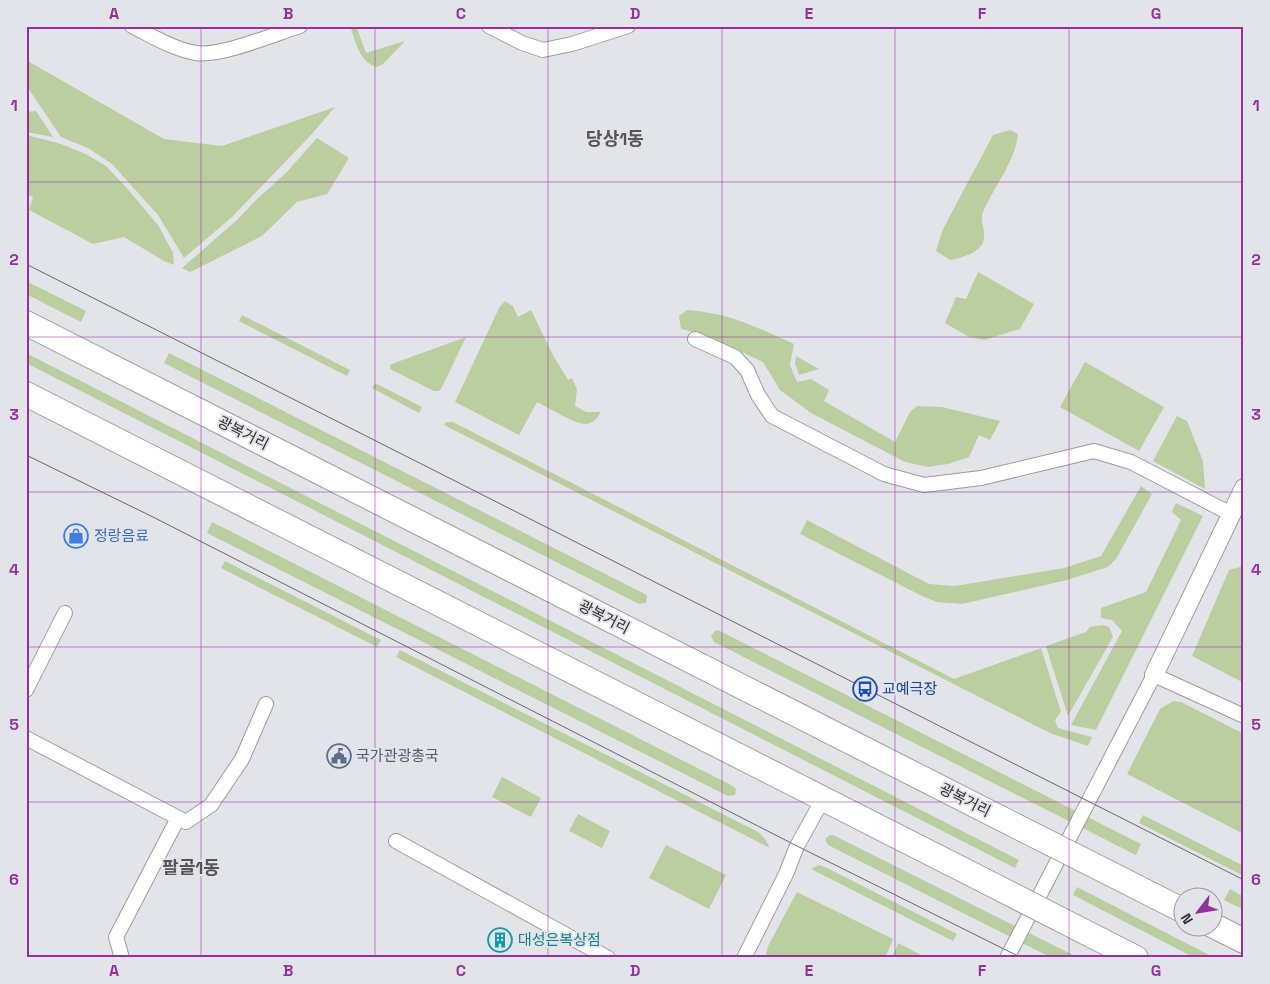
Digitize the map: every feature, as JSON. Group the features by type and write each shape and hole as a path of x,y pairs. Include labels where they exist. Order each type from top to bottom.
{"highway":[{"name":"광복거리","path":"26,323 1172,905"},
{"path":"26,394 1136,958"},
{"path":"1222,930 1244,941"}],"street":[{"path":"132,26 169,44 197,53 225,51 300,26"},
{"path":"490,26 543,50 572,44 628,26"},
{"path":"695,339 735,357 747,370 758,395 772,416 884,474 924,485 980,478 1094,451 1131,462 1231,514"},
{"path":"1007,958 1154,675 1244,488"},
{"path":"26,690 65,613"},
{"path":"1154,675 1244,716"},
{"path":"26,738 186,822 211,806 242,758 266,704"},
{"path":"744,958 786,874 797,846 823,799"},
{"path":"122,958 116,937 178,818"},
{"path":"396,841 608,958"}],"green space":[{"path":"350,26 356,26 366,53 405,41 383,64 377,67 366,61 362,56"},
{"path":"26,60 164,139 222,146 335,107 311,135 232,217 184,258 158,215 112,164 88,148 61,137 26,85"},
{"path":"36,111 53,137 26,132 26,112"},
{"path":"1010,130 1018,134 1016,145 1009,165 983,212 984,239 982,244 973,253 950,260 936,251 943,229 993,135"},
{"path":"26,135 58,143 86,154 106,166 158,225 173,253 174,265 124,237 93,244 29,210 33,197 26,194"},
{"path":"317,138 349,158 327,194 297,202 262,236 190,272 182,268 237,220 286,173"},
{"path":"978,272 1034,304 1020,329 984,340 969,337 945,323 956,297 966,299"},
{"path":"26,281 86,311 81,322 26,294"},
{"path":"505,301 513,306 518,317 531,310 553,355 568,380 572,378 577,389 575,406 586,412 601,412 593,422 585,424 574,421 537,402 519,435 455,402 499,308"},
{"path":"687,310 717,314 730,318 794,344 790,365 797,382 811,379 829,390 824,401 895,442 910,412 917,406 942,407 1000,421 990,440 979,435 969,457 948,464 928,467 905,462 811,413 780,390 763,362 703,334 681,329 679,316"},
{"path":"242,315 350,370 347,376 239,321"},
{"path":"466,337 439,391 434,391 390,369 390,365 397,362"},
{"path":"26,353 1019,860 1015,868 26,363"},
{"path":"169,353 645,594 647,596 646,603 639,604 164,363"},
{"path":"796,356 819,369 799,375 795,363"},
{"path":"1085,362 1164,407 1139,451 1060,407"},
{"path":"375,383 422,407 419,413 372,388"},
{"path":"1177,416 1187,421 1203,461 1205,489 1153,461"},
{"path":"446,422 453,422 954,679 1041,648 1061,712 1055,720 1058,728 1092,737 1088,746 1050,733 444,425"},
{"path":"1141,486 1152,494 1116,559 1108,567 1067,580 962,604 937,602 922,596 800,534 807,520 929,584 955,586 1064,568 1101,556"},
{"path":"1176,503 1203,516 1096,730 1071,725 1122,631 1112,620 1101,618 1101,608 1146,592 1181,520 1172,512"},
{"path":"212,522 733,786 736,789 735,795 728,796 207,533"},
{"path":"225,561 381,640 377,647 221,568"},
{"path":"1244,566 1244,683 1192,656 1229,570"},
{"path":"1102,625 1109,627 1113,637 1068,716 1046,646 1086,632 1090,627"},
{"path":"716,630 1141,844 1136,855 714,642 711,636"},
{"path":"400,650 758,832 770,848 396,657"},
{"path":"1173,701 1181,702 1244,734 1244,834 1127,774 1160,709"},
{"path":"502,777 541,798 531,817 492,797"},
{"path":"578,814 610,831 602,848 569,831"},
{"path":"1143,815 1244,866 1244,876 1139,823"},
{"path":"830,835 1077,957 1052,958 828,845 825,839"},
{"path":"666,845 726,875 709,909 649,878"},
{"path":"819,865 957,934 953,941 811,869"},
{"path":"1077,887 1215,958 1195,958 1073,895"},
{"path":"1230,889 1244,897 1244,910 1224,900"},
{"path":"797,892 893,939 885,958 765,958 768,946"},
{"path":"898,943 927,958 892,958"}],"tram line":[{"path":"26,264 1244,880"},
{"path":"26,455 153,517 797,846 1022,958"}],"place":[{"name":"정랑음료","path":"76,536"},
{"name":"교예극장","path":"865,689"},
{"name":"국가관광총국","path":"339,756"},
{"name":"대성은복상점","path":"500,940"}],"district":[{"name":"당상1동","path":"615,139"},
{"name":"팔골1동","path":"191,868"}]}
